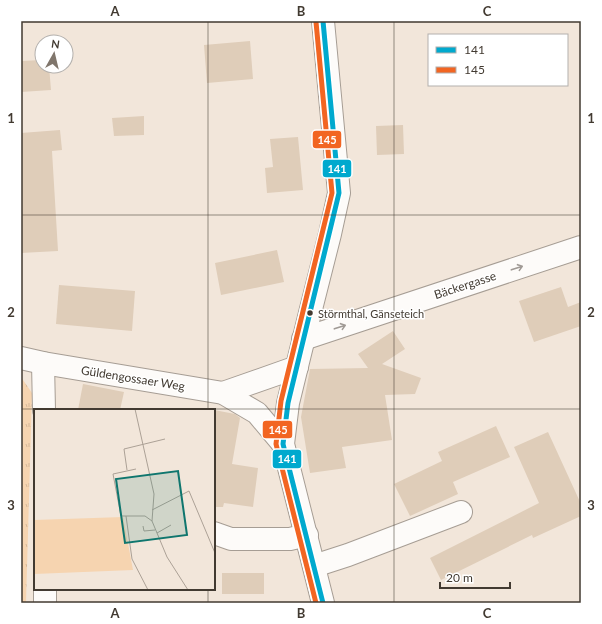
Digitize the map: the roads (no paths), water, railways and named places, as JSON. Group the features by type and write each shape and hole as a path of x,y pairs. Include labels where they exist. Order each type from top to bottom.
{"street":[{"path":"323,21 339,194 288,403 284,444 323,603"},
{"name":"Bäckergasse","path":"303,339 581,247"},
{"name":"Güldengossaer Weg","path":"21,358 223,393 257,413 284,444"},
{"path":"43,363 44,409"},
{"name":"Güldengossaer Weg","path":"223,393 297,367"},
{"path":"314,566 355,553 460,512"},
{"path":"215,533 231,539 290,539 307,535"},
{"path":"45,590 45,603"}],"place":[{"name":"Störmthal, Gänseteich","path":"310,313"}]}
